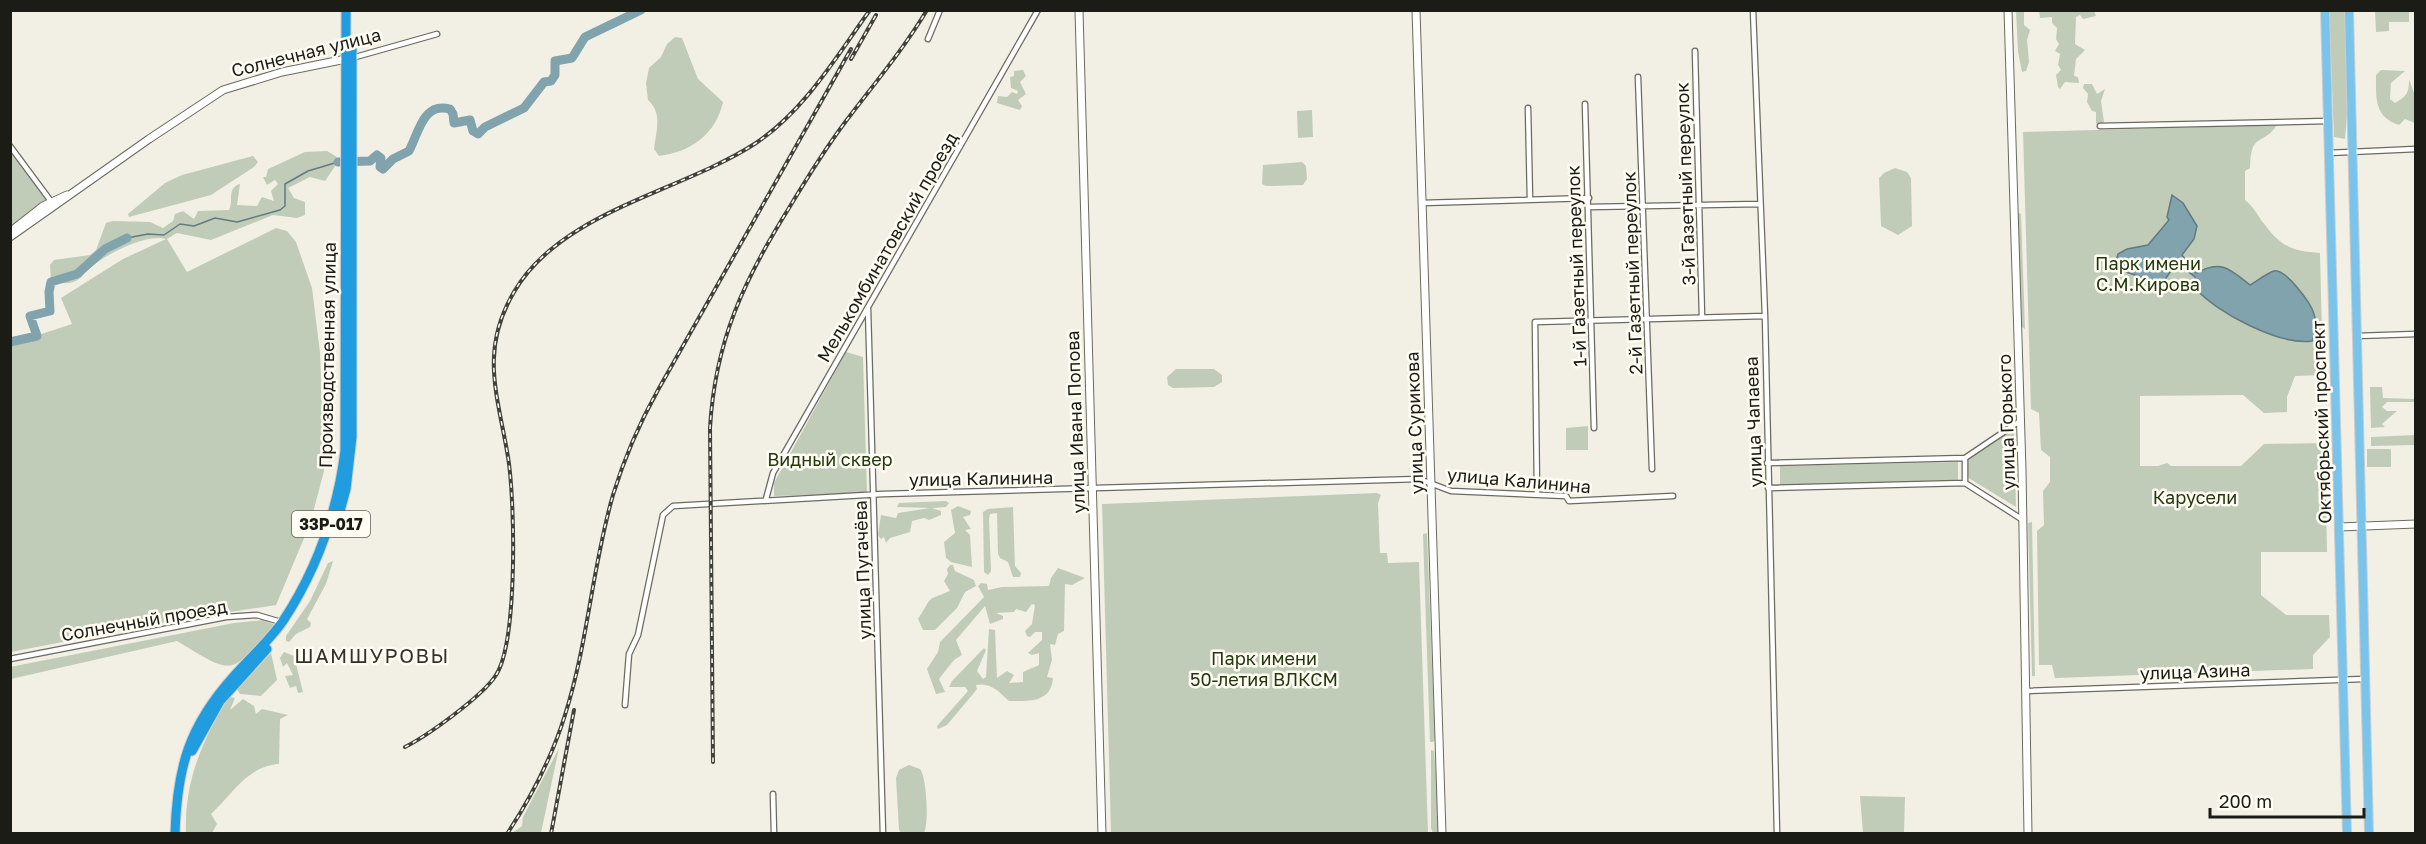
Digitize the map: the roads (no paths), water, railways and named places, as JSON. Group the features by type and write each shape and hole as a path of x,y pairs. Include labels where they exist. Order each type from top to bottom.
{"highway":[{"name":"Производственная улица","path":"181,834 187,770 197,739 220,701 294,615 324,558 343,506 352,437 349,58 346,10"},
{"name":"Производственная улица","path":"349,58 352,10"},
{"name":"Производственная улица","path":"175,834 181,768 198,723 214,699 282,622 318,559 340,489 345,451 349,169"}],"main road":[{"name":"Октябрьский проспект","path":"2325,10 2347,834"},
{"name":"Октябрьский проспект","path":"2349,10 2369,834"}],"street":[{"path":"928,39 940,10"},
{"name":"Мелькомбинатовский проезд","path":"766,500 773,472 1038,10"},
{"name":"улица Ивана Попова","path":"1079,10 1102,834"},
{"name":"улица Сурикова","path":"1416,10 1442,834"},
{"name":"улица Чапаева","path":"1753,10 1765,316 1777,834"},
{"name":"улица Горького","path":"2008,10 2021,421 2028,834"},
{"name":"Солнечная улица","path":"10,232 69,195 222,90 282,72 349,58 437,34"},
{"name":"3-й Газетный переулок","path":"1695,51 1702,317"},
{"name":"2-й Газетный переулок","path":"1638,77 1652,469"},
{"name":"1-й Газетный переулок","path":"1584,104 1589,198 1594,428"},
{"path":"1528,108 1530,200"},
{"path":"2100,126 2328,121"},
{"path":"10,146 54,204"},
{"path":"2328,153 2415,149"},
{"path":"1422,203 1589,198"},
{"name":"Солнечная улица","path":"10,237 54,204"},
{"path":"1589,207 1760,204"},
{"name":"улица Пугачёва","path":"868,307 883,834"},
{"path":"1538,493 1535,322 1765,316"},
{"path":"2356,336 2415,334"},
{"path":"1767,463 1965,458 2021,421"},
{"path":"1965,458 1965,483"},
{"name":"улица Калинина","path":"626,705 629,654 638,634 664,513 673,507 873,495 1419,478 1451,491 1538,493 1566,496 1569,501 1672,496"},
{"path":"1768,488 1965,483 2023,519"},
{"path":"2339,527 2415,524"},
{"name":"Солнечный проезд","path":"10,659 168,626 226,617 258,615 282,622"},
{"name":"улица Азина","path":"2026,691 2364,679"},
{"path":"773,794 774,834"}],"water":[{"path":"2172,195 2183,203 2197,226 2194,239 2182,255 2185,259 2182,263 2197,273 2219,266 2231,270 2250,285 2274,271 2284,275 2297,287 2312,309 2316,324 2312,341 2283,338 2233,317 2205,298 2196,289 2195,277 2179,265 2175,265 2162,284 2114,268 2118,254 2127,249 2148,245 2169,220 2167,217"}],"waterway":[{"path":"338,162 370,161 377,155 381,158 380,167 383,169 393,159 409,151 423,120 428,114 441,108 450,109 454,123 470,120 473,131 478,134 485,127 524,108 544,82 551,81 555,75 555,61 572,58 585,37 641,10"},
{"path":"127,238 148,234 164,235 180,224 194,226 215,218 237,222 280,210 285,206 285,184 308,171 338,162"},
{"path":"10,342 37,336 30,316 50,311 51,282 77,274 105,249 127,238"}],"railway":[{"path":"405,747 440,725 479,694 496,675 503,658 511,602 513,535 508,457 496,394 494,354 503,314 514,292 535,264 561,241 591,222 726,160 774,130 819,82 870,10"},
{"path":"713,762 710,428 718,367 725,339 734,312 758,261 823,153 898,53 927,10"},
{"path":"851,59 876,15"},
{"path":"507,834 540,776 565,715 579,660 606,522 617,482 632,442 658,390 851,49"},
{"path":"551,834 574,710"}],"district":[{"name":"ШАМШУРОВЫ","path":"372,655"}],"park label":[{"name":"Парк имени С.М.Кирова","path":"2148,273"},
{"name":"Видный сквер","path":"830,459"},
{"name":"Карусели","path":"2195,497"},
{"name":"Парк имени 50-летия ВЛКСМ","path":"1264,668"}]}
